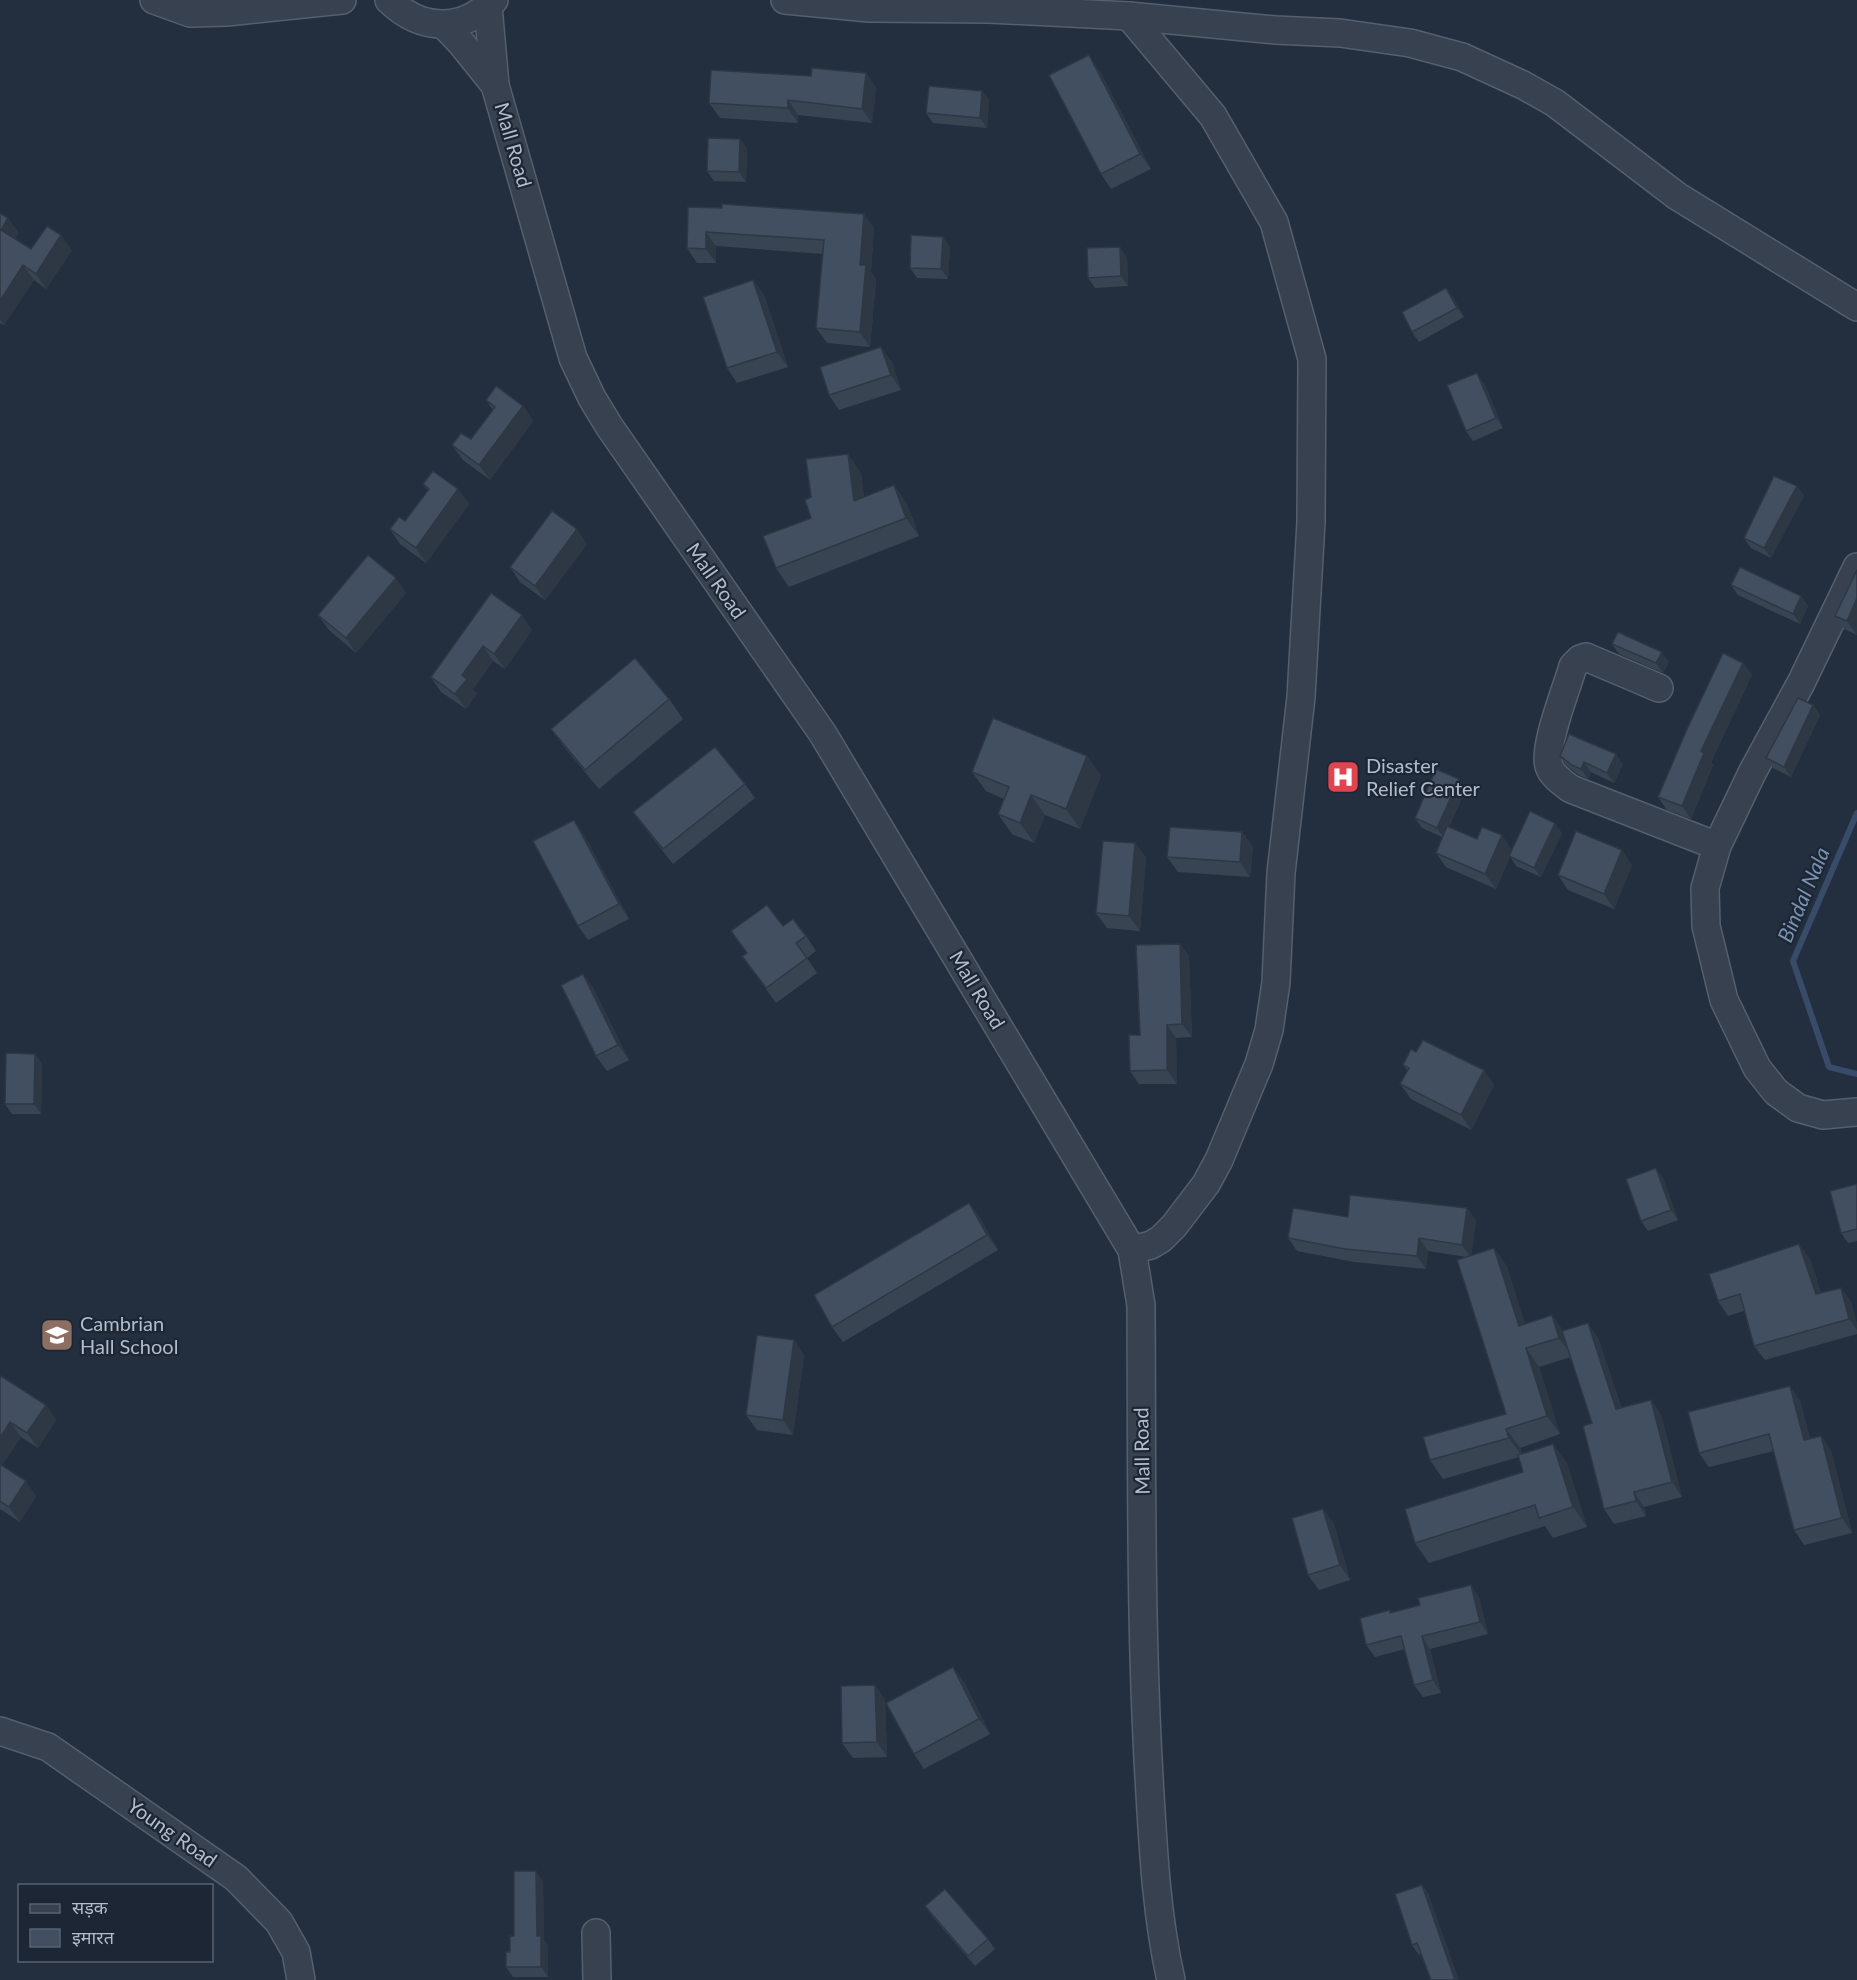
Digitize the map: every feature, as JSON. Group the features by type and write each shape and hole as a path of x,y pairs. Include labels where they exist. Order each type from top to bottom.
{"street":[{"path":"154,0 190,13 227,12 342,0"},
{"path":"389,0 402,12 422,22 444,25 468,19 491,3"},
{"path":"785,0 869,8 988,9 1129,16 1275,30 1340,33 1410,43 1462,57 1523,85 1555,103 1677,196 1857,307"},
{"path":"491,3 495,85"},
{"path":"1129,16 1213,116 1274,222 1312,359 1311,522 1301,697 1281,873 1276,982 1269,1030 1259,1065 1219,1160 1206,1184 1174,1226 1161,1239 1151,1245 1132,1250"},
{"path":"444,25 495,85"},
{"name":"Mall Road","path":"495,85 573,358 592,398 609,426 823,734 1132,1250 1141,1305 1145,1716 1155,1872 1171,1980"},
{"path":"1857,567 1801,683 1753,771 1717,846 1705,888 1706,926 1724,1000 1756,1068 1776,1092 1798,1108 1823,1115 1857,1112"},
{"path":"1659,688 1586,657 1580,659 1574,666 1551,738 1547,757 1549,768 1560,782 1571,789 1717,846"},
{"name":"Young Road","path":"0,1731 48,1747 236,1878 279,1922 296,1952 302,1980"},
{"path":"596,1933 597,1980"}],"building":[{"path":"1089,55 1140,154 1101,174 1049,75"},
{"path":"812,68 866,73 862,109 788,100 788,108 709,103 711,70 811,76"},
{"path":"929,86 982,91 980,118 926,113"},
{"path":"708,138 740,139 739,172 707,171"},
{"path":"722,204 864,214 860,265 866,265 860,332 816,328 824,240 706,232 706,249 687,248 688,207 722,208"},
{"path":"0,213 8,218 1,230 31,249 47,226 61,235 36,274 23,265 0,301"},
{"path":"911,235 943,237 941,269 910,268"},
{"path":"1120,247 1121,276 1088,278 1087,248"},
{"path":"753,280 777,352 727,368 703,297"},
{"path":"1446,288 1457,308 1412,332 1402,312"},
{"path":"881,347 891,375 829,395 820,367"},
{"path":"1477,373 1496,418 1466,431 1447,385"},
{"path":"496,386 523,406 479,465 452,445 461,433 471,439 495,407 486,400"},
{"path":"848,454 854,501 894,485 906,518 776,568 763,536 811,518 805,500 811,497 806,459"},
{"path":"433,471 458,489 416,548 390,529 399,517 405,521 429,489 423,484"},
{"path":"1774,476 1797,486 1764,548 1744,538"},
{"path":"552,511 577,529 535,586 510,567"},
{"path":"368,555 396,578 346,638 318,615"},
{"path":"1740,567 1801,596 1793,614 1731,585"},
{"path":"1857,570 1857,598 1847,621 1835,616"},
{"path":"491,593 522,615 494,654 483,646 462,675 467,679 455,694 431,677"},
{"path":"1618,632 1662,652 1656,663 1612,644"},
{"path":"1723,653 1743,663 1701,751 1704,753 1682,806 1658,797"},
{"path":"635,658 669,699 585,770 551,729"},
{"path":"1798,698 1813,705 1784,767 1766,758"},
{"path":"993,718 1087,756 1066,809 1031,795 1020,823 998,814 1009,787 972,772"},
{"path":"1569,734 1616,754 1607,773 1584,762 1581,769 1560,756"},
{"path":"715,747 745,784 663,849 633,812"},
{"path":"1436,769 1459,779 1437,828 1415,818"},
{"path":"1530,811 1555,823 1534,868 1509,856"},
{"path":"574,820 619,904 578,926 533,841"},
{"path":"1447,826 1477,839 1482,827 1502,835 1485,874 1436,853"},
{"path":"1170,827 1242,832 1240,862 1167,857"},
{"path":"1576,831 1622,850 1604,894 1558,875"},
{"path":"1103,841 1135,843 1129,916 1096,913"},
{"path":"767,905 783,926 793,919 806,936 796,943 807,958 766,988 742,956 747,953 731,931"},
{"path":"1180,944 1182,1024 1167,1025 1167,1070 1130,1071 1129,1035 1140,1035 1136,945"},
{"path":"583,974 618,1045 596,1056 561,985"},
{"path":"1423,1040 1484,1070 1461,1115 1400,1084 1409,1068 1403,1065 1411,1049 1416,1052"},
{"path":"6,1053 35,1054 34,1104 5,1104"},
{"path":"1656,1168 1671,1210 1641,1221 1626,1179"},
{"path":"1857,1184 1857,1229 1841,1233 1830,1191"},
{"path":"1350,1195 1467,1208 1462,1245 1419,1238 1417,1256 1345,1249 1288,1238 1293,1208 1348,1217"},
{"path":"969,1203 987,1235 832,1327 814,1295"},
{"path":"1799,1244 1816,1294 1841,1288 1849,1319 1754,1346 1740,1294 1718,1301 1709,1274"},
{"path":"1494,1248 1519,1326 1552,1315 1559,1338 1526,1348 1547,1416 1506,1429 1509,1438 1430,1460 1423,1437 1506,1414 1457,1260"},
{"path":"1588,1323 1616,1409 1651,1400 1672,1482 1634,1492 1636,1501 1604,1509 1583,1426 1592,1423 1562,1331"},
{"path":"757,1335 794,1340 783,1420 746,1415"},
{"path":"1,1376 46,1405 27,1433 10,1422 0,1438"},
{"path":"1790,1386 1804,1440 1821,1436 1842,1518 1794,1530 1769,1434 1699,1453 1688,1412"},
{"path":"1553,1444 1573,1507 1539,1518 1535,1505 1415,1543 1405,1509 1523,1472 1518,1455"},
{"path":"0,1464 26,1481 9,1507 0,1501"},
{"path":"1323,1509 1340,1565 1308,1575 1292,1518"},
{"path":"1471,1585 1480,1622 1422,1636 1433,1680 1414,1685 1401,1636 1366,1645 1360,1618 1420,1605 1418,1598"},
{"path":"953,1667 979,1719 914,1754 886,1703"},
{"path":"875,1685 877,1742 842,1743 841,1686"},
{"path":"514,1871 536,1871 537,1936 541,1936 541,1967 506,1967 506,1952 510,1952 510,1936 514,1936"},
{"path":"1422,1885 1455,1980 1431,1980 1417,1943 1412,1945 1395,1894"},
{"path":"945,1889 988,1939 968,1956 925,1906"}],"waterway":[{"name":"Bindal Nala","path":"1857,813 1793,961 1829,1067 1857,1074"}],"place":[{"name":"Disaster Relief Center","path":"1343,777"},
{"name":"Cambrian Hall School","path":"57,1335"}]}
